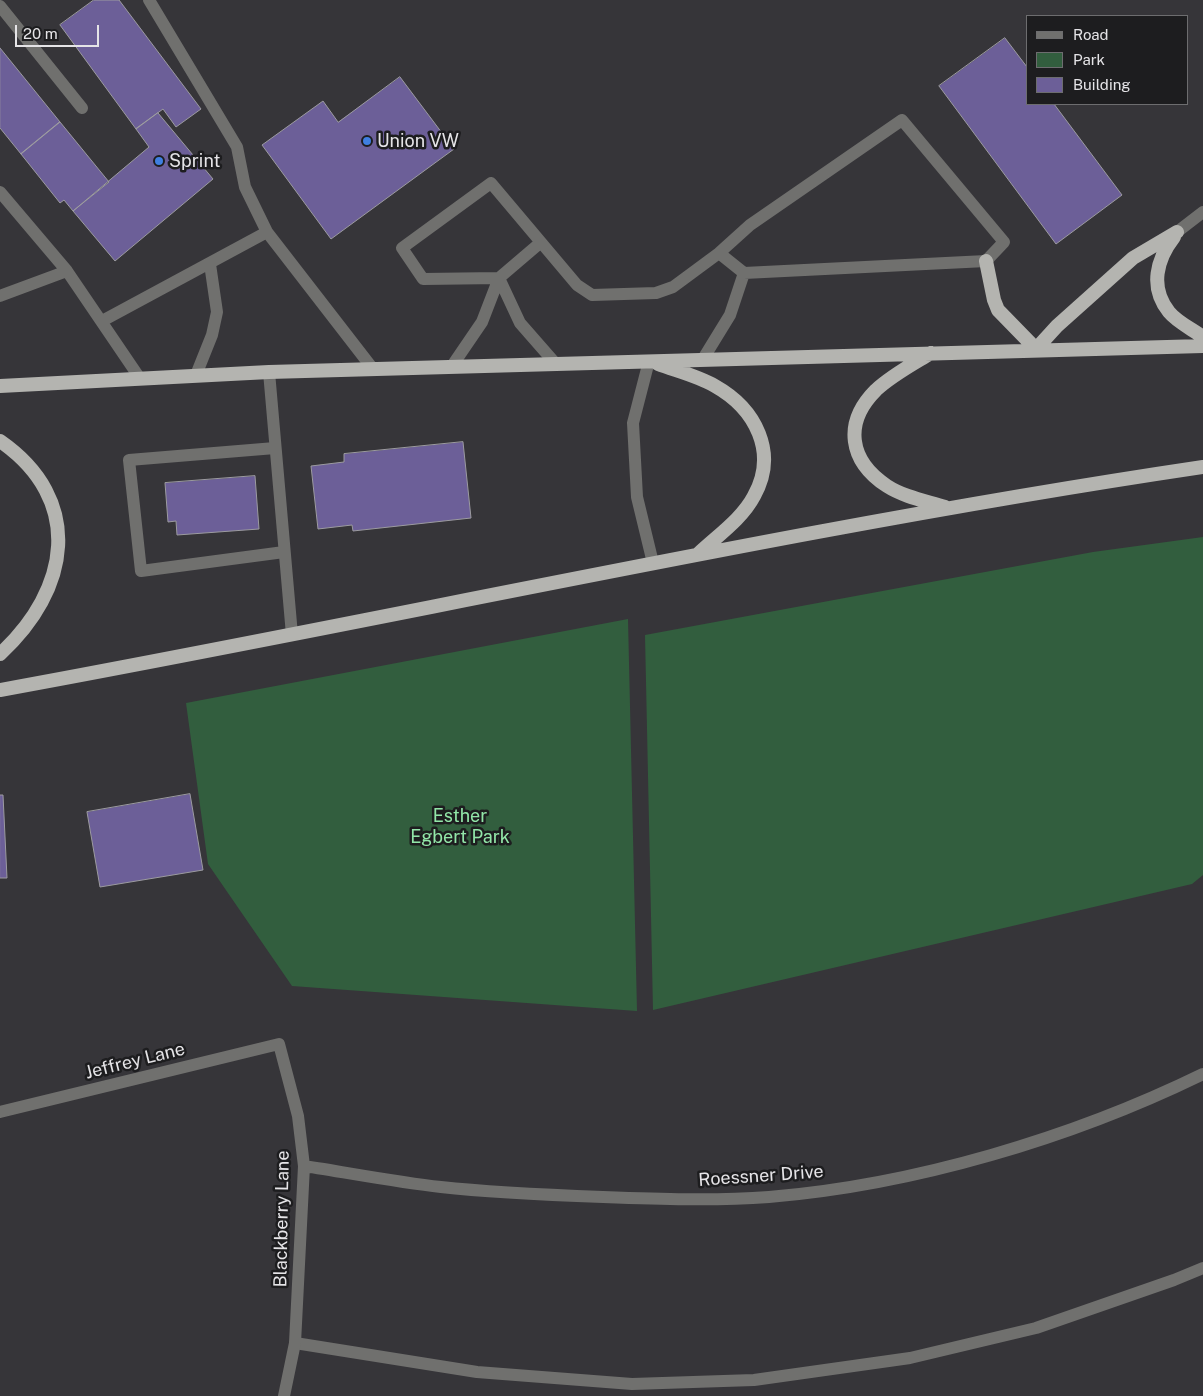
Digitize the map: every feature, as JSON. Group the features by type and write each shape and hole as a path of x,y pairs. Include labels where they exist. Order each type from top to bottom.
{"highway":[{"path":"1177,232 1159,263 1158,288 1168,311 1203,337"},
{"path":"1036,349 1082,302 1132,258 1177,232"},
{"path":"986,261 994,300 998,310 1036,349"},
{"path":"0,386 269,372 1036,349 1203,346"},
{"path":"932,353 877,389 861,411 853,435 859,457 875,477 902,494 946,508"},
{"path":"649,361 700,379 726,392 754,422 764,444 763,475 754,497 738,517 698,554"},
{"path":"0,441 26,461 42,482 55,516 58,544 54,574 41,606 23,632 0,654"},
{"path":"0,690 292,635 698,554 946,508 1203,467"}],"street":[{"path":"149,0 237,147 245,187 267,232 374,369"},
{"path":"0,6 82,108"},
{"path":"500,278 423,279 402,248 491,183 576,285 592,295 656,293 673,286 719,253 750,225 902,120 1004,242 986,261 744,273 719,253"},
{"path":"0,192 67,271 139,378"},
{"path":"1177,232 1202,216"},
{"path":"102,321 267,232"},
{"path":"452,366 482,322 500,278 540,243"},
{"path":"196,375 212,334 217,312 210,264"},
{"path":"0,296 67,271"},
{"path":"703,359 730,315 744,273"},
{"path":"500,278 520,323 554,364"},
{"path":"649,361 633,423 637,497 653,563"},
{"path":"269,372 292,635"},
{"path":"275,448 129,460 141,571 284,552"},
{"name":"Jeffrey Lane","path":"0,1112 279,1044"},
{"name":"Blackberry Lane","path":"279,1044 298,1116 304,1166 295,1342 284,1396"},
{"name":"Roessner Drive","path":"304,1166 441,1187 546,1195 661,1199 769,1196 868,1183 985,1157 1085,1124 1203,1074"},
{"path":"295,1342 477,1372 632,1384 754,1380 910,1358 1036,1328 1203,1268"}],"green space":[{"path":"1203,537 1203,875 1192,884 653,1010 645,635 1093,552"},
{"name":"Esther Egbert Park","path":"628,619 637,1011 292,986 208,864 186,703"}],"building":[{"path":"94,0 119,0 201,109 176,127 163,109 136,129 60,25"},
{"path":"1005,38 1026,66 1026,105 1055,105 1122,195 1056,244 939,86"},
{"path":"0,48 60,122 21,154 0,128"},
{"path":"400,77 454,149 331,239 262,145 323,101 338,122"},
{"path":"158,113 213,179 115,261 73,211 149,147 136,129"},
{"path":"60,122 109,182 73,211 64,200 60,203 21,154"},
{"path":"463,442 471,518 353,531 352,525 318,529 311,466 344,462 344,454"},
{"path":"255,476 259,529 177,535 176,521 168,522 165,483"},
{"path":"190,794 203,870 100,887 87,812"},
{"path":"0,795 3,795 7,878 0,878"}],"place":[{"name":"Union VW","path":"367,141"},
{"name":"Sprint","path":"159,161"}]}
